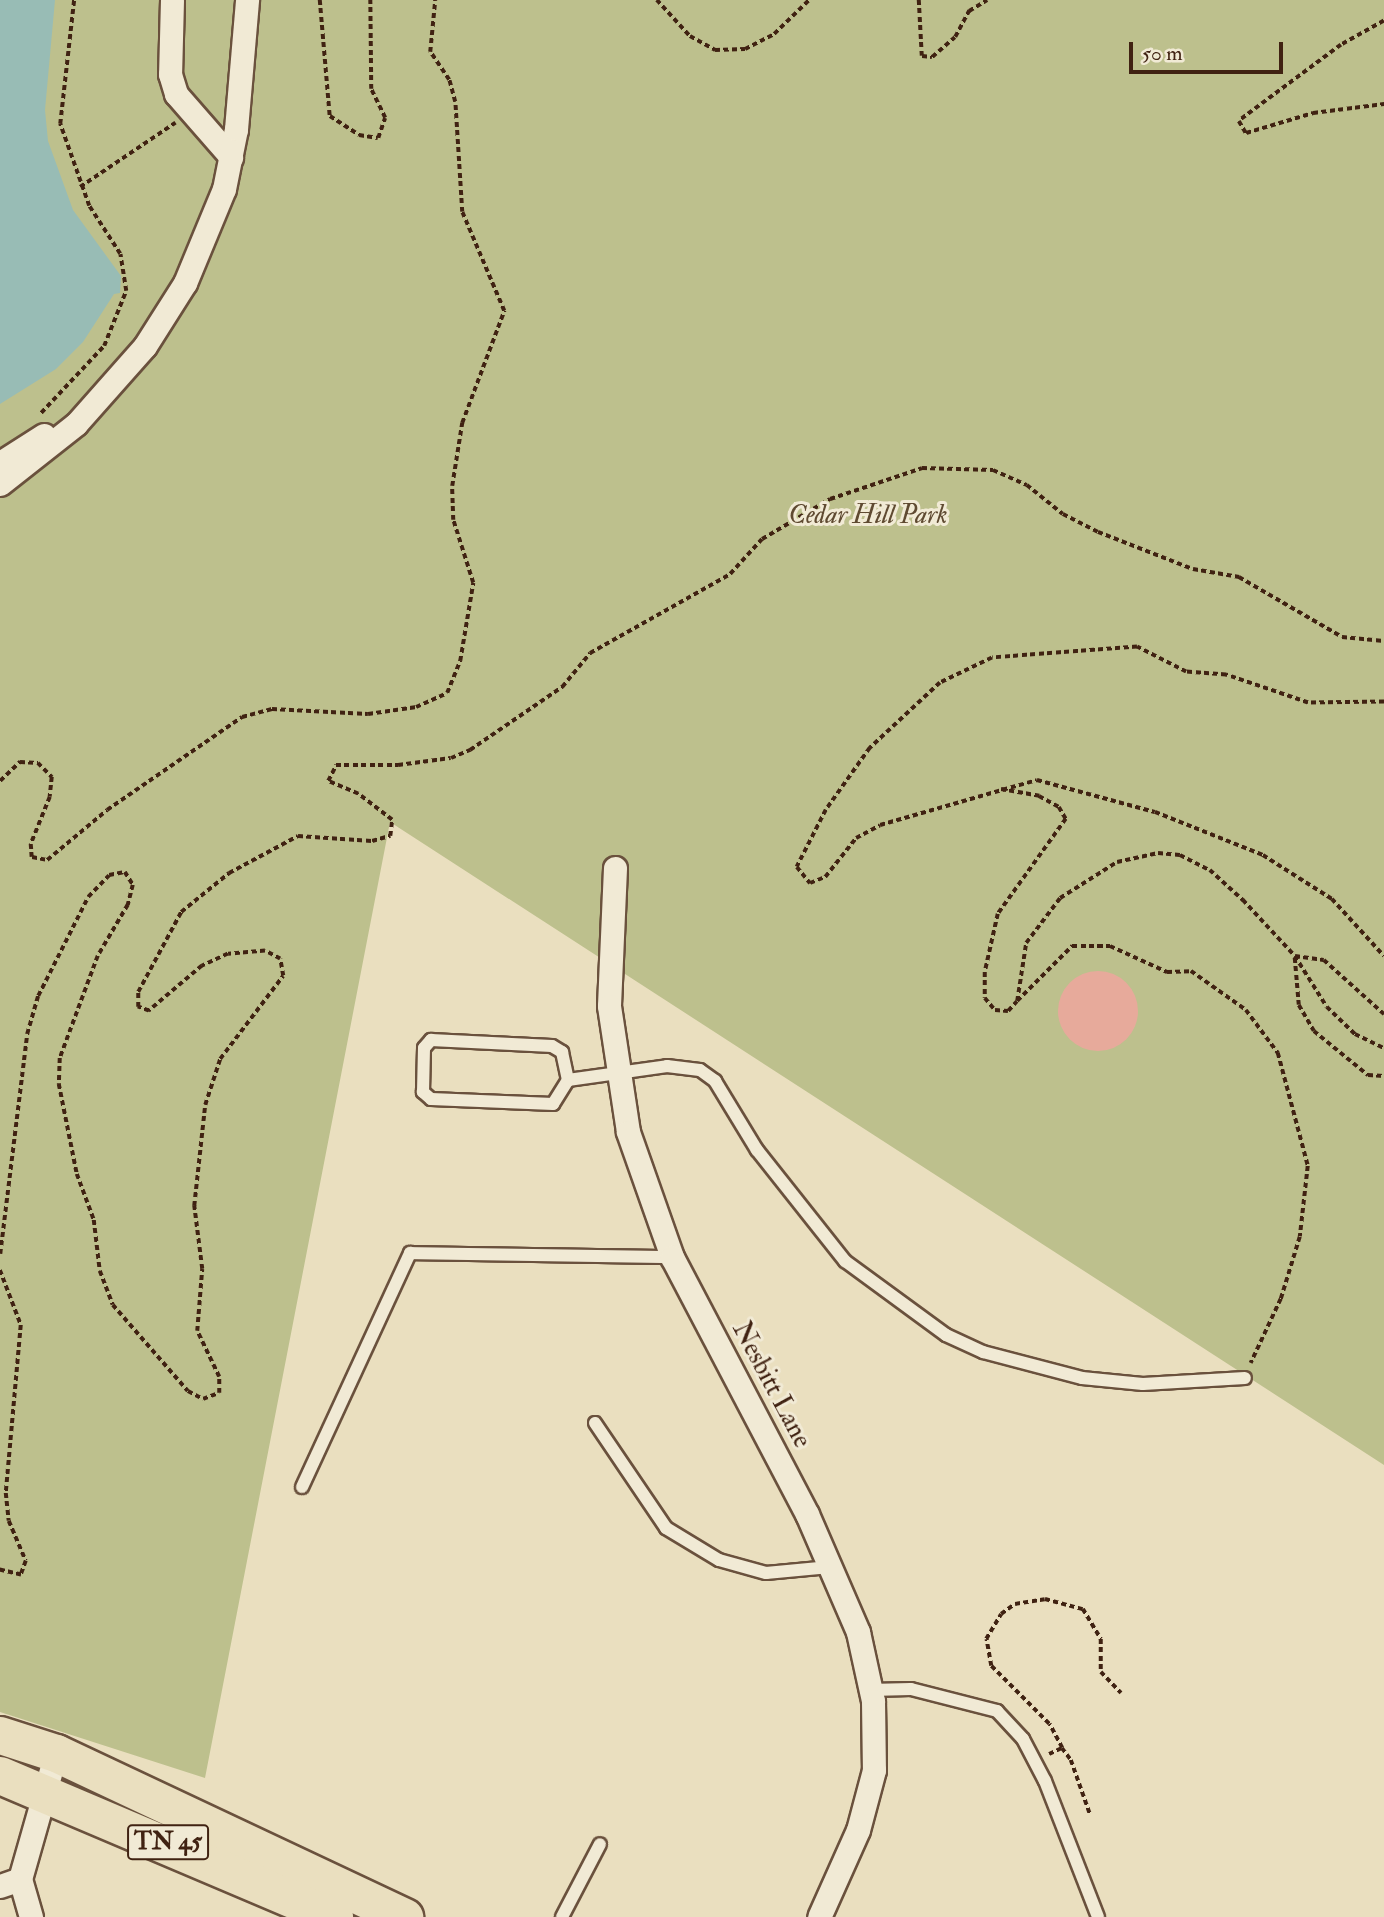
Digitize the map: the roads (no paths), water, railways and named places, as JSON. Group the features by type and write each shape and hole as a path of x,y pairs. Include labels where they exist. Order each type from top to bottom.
{"main road":[{"name":"TN 45","path":"0,1735 56,1753 200,1839 270,1871 404,1917"},
{"name":"TN 45","path":"0,1774 200,1839"},
{"name":"TN 45","path":"270,1871 334,1917"}],"street":[{"path":"172,0 170,74 188,114 231,157"},
{"path":"0,484 76,424 121,375 167,315 190,273 224,189 231,157 247,0"},
{"path":"0,463 121,375"},
{"name":"Nesbitt Lane","path":"615,868 609,1006 628,1132 672,1256 830,1567 858,1632 870,1690 874,1770 858,1830 819,1917"},
{"path":"31,1917 10,1882 56,1753"}],"lane":[{"path":"431,1040 552,1046 562,1052 568,1080 553,1104 431,1099 423,1092 424,1048 431,1040"},
{"path":"568,1080 683,1066 715,1082 757,1150 845,1261 946,1335 983,1352 1082,1378 1143,1384 1245,1378"},
{"path":"302,1487 410,1253 672,1256"},
{"path":"595,1423 666,1528 676,1535 719,1560 766,1573 830,1567"},
{"path":"870,1690 911,1689 997,1711 1034,1760 1098,1917"},
{"path":"562,1917 600,1844"}],"water":[{"path":"0,0 55,0 45,110 48,141 73,210 121,276 120,293 114,294 83,342 56,369 0,404"}],"park label":[{"name":"Cedar Hill Park","path":"868,516"}]}
